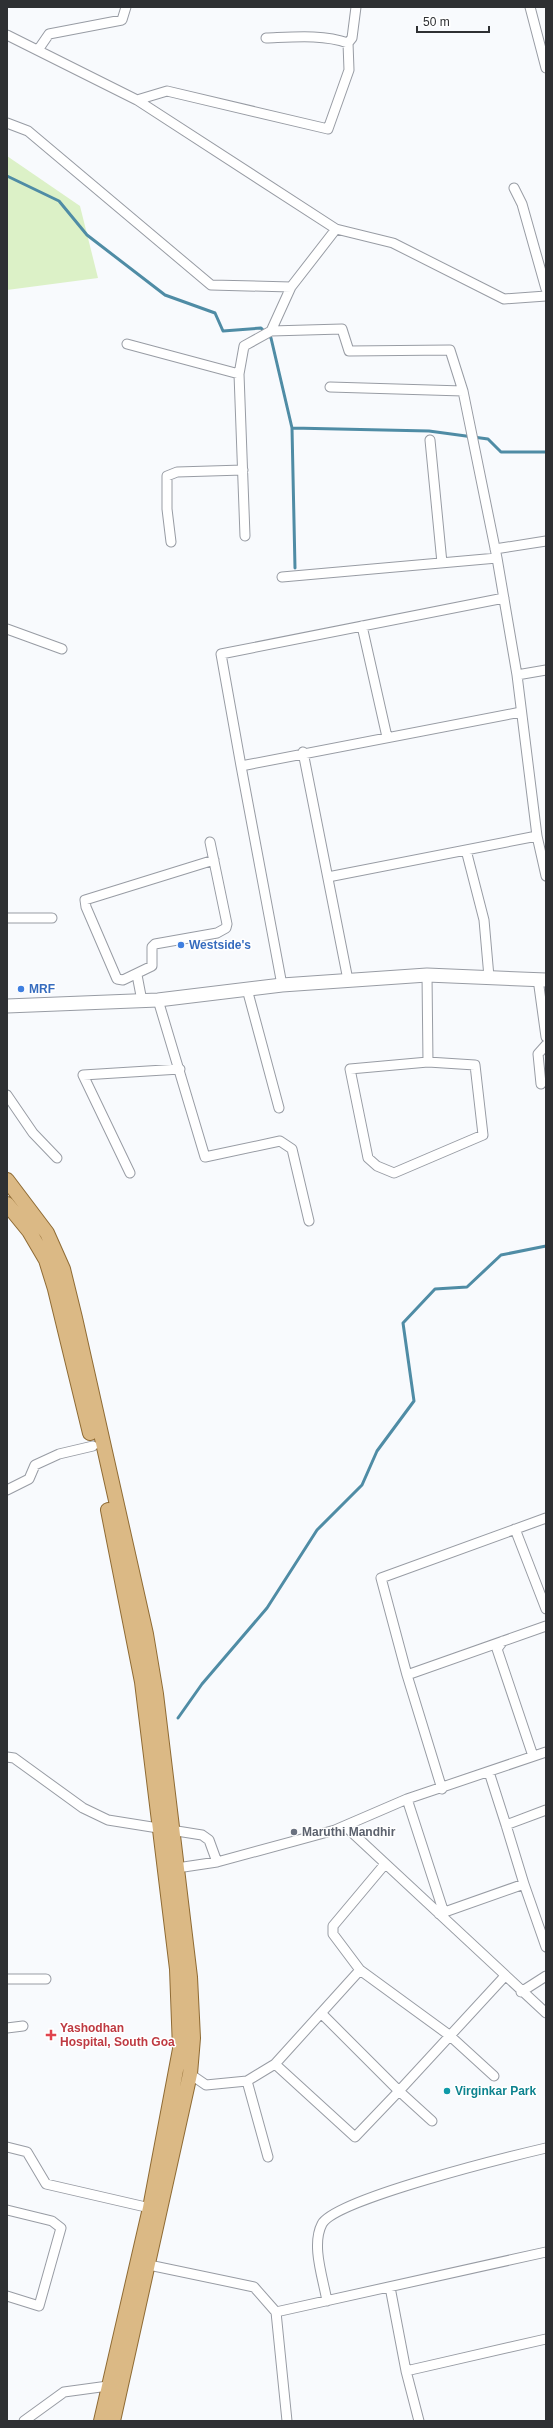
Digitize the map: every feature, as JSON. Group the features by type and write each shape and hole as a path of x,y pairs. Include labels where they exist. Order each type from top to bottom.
{"main road":[{"path":"7,1006 158,1000 282,985 427,975 542,979"},
{"path":"7,1180 47,1233 63,1269 146,1634 156,1694 177,1969 180,2049 150,2208 101,2421"},
{"path":"7,1204 29,1231 46,1260 55,1289 93,1446 142,1682 166,1829 177,1868 190,1977 193,2038 190,2074 149,2265 113,2421"}],"street":[{"path":"38,50 49,34 122,20 126,7"},
{"path":"137,100 167,91 328,129 349,70 348,43 352,38 356,7"},
{"path":"530,7 546,68"},
{"path":"7,35 137,100 336,229 393,243 504,299 546,296"},
{"path":"266,38 308,37 339,39 348,43"},
{"path":"7,123 28,130 211,285 291,287"},
{"path":"514,188 522,204 546,288"},
{"path":"271,331 291,287 336,229"},
{"path":"245,536 239,374 244,346 271,331 342,329 349,350 450,350 463,391 496,554 517,674 537,836 546,876"},
{"path":"127,344 239,374"},
{"path":"330,387 463,391"},
{"path":"430,440 442,563"},
{"path":"171,542 167,509 167,476 177,472 243,470"},
{"path":"282,577 442,563 496,554 546,541"},
{"path":"282,985 221,654 504,598"},
{"path":"362,626 387,737"},
{"path":"7,629 62,649"},
{"path":"517,674 546,670"},
{"path":"241,766 303,752 521,712"},
{"path":"303,752 348,980"},
{"path":"328,877 537,836"},
{"path":"210,842 214,860 226,928 216,933 155,944 152,948 152,966 137,975 123,980 115,976 86,906 86,900 214,860"},
{"path":"466,850 484,920 489,977"},
{"path":"7,918 52,918"},
{"path":"137,975 142,1001"},
{"path":"427,975 428,1062"},
{"path":"542,979 546,1037"},
{"path":"247,989 279,1108"},
{"path":"158,1000 180,1069 205,1158 280,1141 292,1149 309,1220"},
{"path":"541,1084 538,1054 546,1045"},
{"path":"428,1062 475,1066 483,1135 394,1173 377,1166 368,1158 350,1069 428,1062"},
{"path":"130,1174 83,1075 180,1069"},
{"path":"7,1095 33,1133 57,1158"},
{"path":"7,1490 29,1479 35,1465 59,1454 93,1446"},
{"path":"442,1789 407,1675 381,1578 546,1518"},
{"path":"515,1529 546,1609"},
{"path":"407,1675 546,1626"},
{"path":"503,1641 497,1649 533,1756"},
{"path":"177,1868 217,1862 345,1826 407,1799 442,1789 546,1752"},
{"path":"7,1757 14,1758 84,1808 108,1820 202,1835 209,1840 217,1862"},
{"path":"489,1772 524,1884 542,1924 546,1947"},
{"path":"407,1799 442,1914"},
{"path":"506,1825 546,1810"},
{"path":"345,1826 385,1864 442,1914 521,1992 546,2013"},
{"path":"385,1864 333,1926 333,1934 360,1970 450,2036 494,2076"},
{"path":"442,1914 524,1884"},
{"path":"190,2074 206,2085 247,2081 275,2064 360,1970"},
{"path":"275,2064 356,2137 505,1976"},
{"path":"521,1992 546,1976"},
{"path":"7,1979 46,1979"},
{"path":"321,2013 399,2091 432,2121"},
{"path":"7,2028 23,2026"},
{"path":"247,2081 268,2156"},
{"path":"7,2147 27,2152 46,2184 150,2208"},
{"path":"327,2301 318,2249 318,2232 323,2221 331,2215 380,2194 456,2170 546,2148"},
{"path":"7,2210 52,2221 61,2228 39,2306 7,2296"},
{"path":"276,2312 546,2252"},
{"path":"149,2265 254,2288 276,2312 287,2421"},
{"path":"390,2287 406,2371 419,2421"},
{"path":"406,2371 546,2339"},
{"path":"24,2421 64,2392 108,2386"}],"green space":[{"path":"7,156 80,206 98,278 7,290"}],"waterway":[{"path":"7,176 59,201 87,235 165,295 215,313 223,331 261,328 271,338 292,428 295,568"},
{"path":"292,428 429,431 488,439 501,452 546,452"},
{"path":"178,1718 202,1684 267,1608 317,1530 362,1485 377,1451 414,1401 403,1323 435,1289 467,1287 501,1255 546,1246"}],"place":[{"name":"Westside's","path":"181,945"},
{"name":"MRF","path":"21,989"},
{"name":"Maruthi Mandhir","path":"294,1832"},
{"name":"Yashodhan Hospital, South Goa","path":"51,2035"},
{"name":"Virginkar Park","path":"447,2091"}]}
